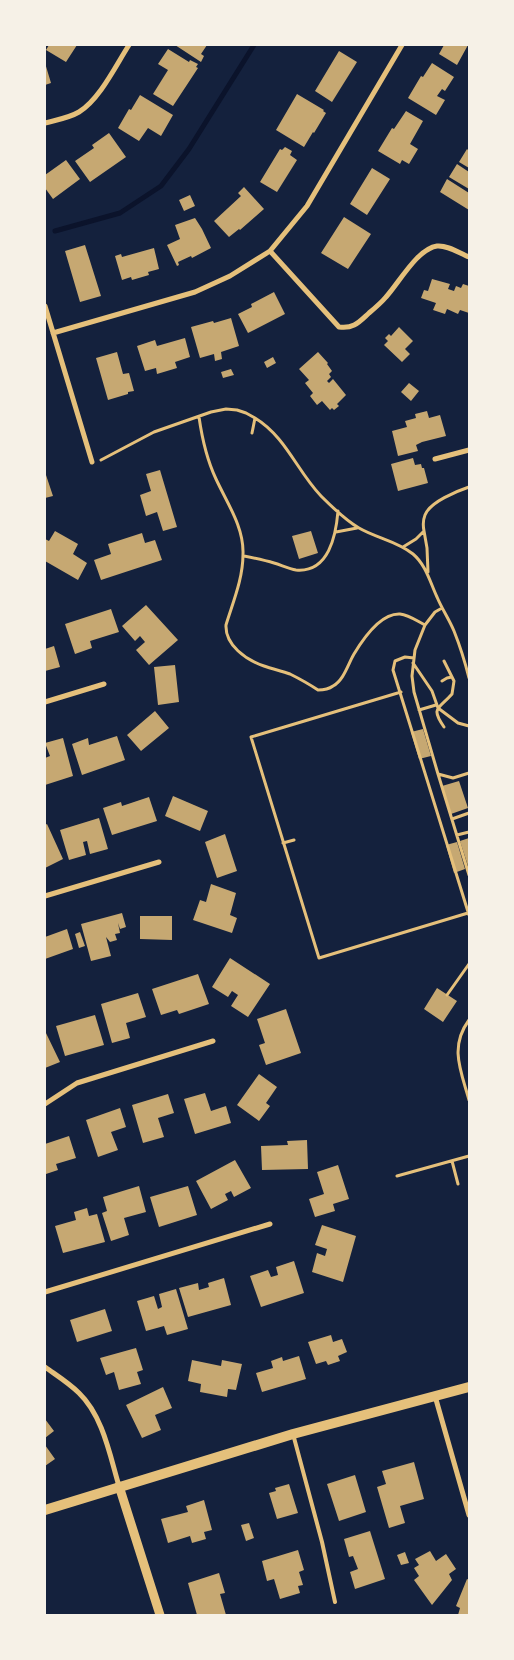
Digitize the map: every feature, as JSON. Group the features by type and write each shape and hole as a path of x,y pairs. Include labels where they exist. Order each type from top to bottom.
{"main road":[{"path":"45,1510 293,1434 469,1386"}],"street":[{"path":"45,123 80,111 97,95 129,45"},
{"path":"53,333 194,292 230,276 270,251 307,206 402,45"},
{"path":"270,251 340,327 349,328 356,325 386,297 421,254 429,248 446,246 469,257"},
{"path":"45,306 92,462"},
{"path":"436,459 469,450"},
{"path":"45,702 104,684"},
{"path":"45,896 159,862"},
{"path":"45,1104 77,1083 213,1041"},
{"path":"45,1292 270,1224"},
{"path":"45,1367 80,1393 92,1409 101,1429 160,1615"},
{"path":"435,1395 469,1515"}],"lane":[{"path":"293,1434 322,1542 335,1602"}],"path":[{"path":"92,462 111,456 154,432 199,417 226,409 246,413 265,424 278,436 309,481 338,511 358,528 402,547 415,556 428,574"},
{"path":"199,417 208,458 242,540 244,556 240,581 226,625 226,632 230,643 261,665 289,674 318,690 323,690 334,686 373,628 389,616 398,614 406,616 424,625"},
{"path":"252,433 255,418"},
{"path":"469,488 451,493 426,512 424,521 430,583 456,638 469,678"},
{"path":"244,556 274,562 296,570 316,566 326,556 336,532 338,511"},
{"path":"336,532 358,528"},
{"path":"402,547 416,540 424,531"},
{"path":"442,608 435,612 424,625 418,640 412,676 419,710 469,873"},
{"path":"401,692 251,737 319,958 469,914 464,904 402,700 401,692 394,670 393,665 395,661 401,658 414,658"},
{"path":"419,710 437,707 452,694 454,688 452,677 444,661"},
{"path":"413,664 432,691 437,707 437,717 444,727"},
{"path":"442,681 452,677"},
{"path":"437,707 458,723 469,726"},
{"path":"438,774 453,778 469,773"},
{"path":"452,818 469,813"},
{"path":"457,835 469,832"},
{"path":"284,843 294,840"},
{"path":"447,994 469,964"},
{"path":"469,1020 460,1036 457,1050 458,1063 469,1100"},
{"path":"397,1176 469,1156"},
{"path":"452,1161 458,1184"}],"building":[{"path":"49,45 77,45 66,62 46,50"},
{"path":"175,45 207,45 201,54 204,56 201,62"},
{"path":"444,45 468,45 457,65 439,54"},
{"path":"168,49 189,62 190,60 198,64 196,67 198,68 173,106 153,94 168,70 158,64"},
{"path":"339,51 357,62 332,102 315,91"},
{"path":"45,63 51,83 45,85"},
{"path":"432,63 454,77 445,91 442,89 437,96 445,100 436,115 408,98 421,76 423,77"},
{"path":"297,94 326,113 304,147 276,130"},
{"path":"140,95 173,115 161,136 148,128 139,141 118,128"},
{"path":"406,111 423,121 410,144 418,149 409,164 402,160 400,164 378,151 392,128 394,129"},
{"path":"109,133 126,157 90,182 75,161 94,148 92,145"},
{"path":"285,147 292,151 290,155 297,160 277,192 260,182 280,149 282,150"},
{"path":"467,149 469,151 469,168 459,162"},
{"path":"66,160 80,179 53,199 45,188 45,175"},
{"path":"457,164 469,172 469,189 449,177"},
{"path":"372,168 390,179 367,215 350,204"},
{"path":"447,179 469,193 469,210 440,192"},
{"path":"244,187 264,209 229,237 214,221 241,196 238,193"},
{"path":"190,195 195,206 184,211 179,200"},
{"path":"344,217 371,234 348,269 321,253"},
{"path":"195,218 211,248 192,258 191,256 178,262 179,265 177,266 167,245 180,239 175,225"},
{"path":"85,245 101,296 80,302 65,251"},
{"path":"154,248 159,269 148,272 149,275 132,280 131,277 122,280 115,256 121,254 122,257"},
{"path":"432,279 450,284 448,289 454,291 456,286 461,288 463,284 469,286 469,313 460,310 458,314 447,309 445,314 433,310 436,303 421,298 424,290 428,291"},
{"path":"274,292 285,314 248,333 238,314 252,307 251,304"},
{"path":"231,318 239,346 221,352 222,359 215,361 214,354 200,358 191,327"},
{"path":"399,327 413,341 405,349 410,354 402,362 384,345 388,341 385,338 389,334 391,336"},
{"path":"185,338 190,357 175,362 177,368 157,374 156,368 145,371 137,346 155,340 157,346"},
{"path":"117,352 123,374 129,373 134,391 108,400 96,358"},
{"path":"318,352 328,363 332,371 329,374 331,377 327,381 329,383 333,379 346,395 334,410 332,408 330,410 322,401 317,405 310,396 313,393 305,383 309,380 299,369"},
{"path":"273,357 276,363 267,368 264,362"},
{"path":"231,369 234,375 223,378 221,372"},
{"path":"409,383 419,391 411,401 401,392"},
{"path":"427,411 429,418 440,415 446,436 422,442 416,445 418,451 398,456 392,431 407,427 405,421 416,418 415,414"},
{"path":"413,458 415,465 421,464 422,468 424,468 428,483 398,491 391,464"},
{"path":"160,470 177,527 163,531 157,512 146,516 140,495 151,491 146,474"},
{"path":"45,472 53,496 45,498"},
{"path":"55,531 78,544 73,554 87,563 78,580 45,561 45,539 49,541"},
{"path":"311,531 318,553 299,559 292,536"},
{"path":"142,533 145,543 155,540 162,560 101,580 94,560 111,554 108,544"},
{"path":"146,605 178,640 149,665 136,650 145,642 140,636 135,641 122,626"},
{"path":"111,609 119,632 90,641 92,648 75,654 65,624"},
{"path":"54,646 60,667 45,671 45,649"},
{"path":"175,665 179,702 158,705 154,667"},
{"path":"155,711 169,728 141,751 127,735"},
{"path":"423,729 431,756 419,759 411,732"},
{"path":"117,736 125,760 82,775 72,744 88,738 89,745"},
{"path":"63,738 73,776 45,785 45,758 50,756 45,743"},
{"path":"459,781 468,808 451,814 442,786"},
{"path":"173,796 208,811 200,831 165,816"},
{"path":"149,797 157,821 112,835 103,808 121,802 122,806"},
{"path":"99,818 108,849 90,854 87,841 83,842 86,855 69,860 60,830"},
{"path":"47,824 63,859 45,868 45,825"},
{"path":"225,834 237,871 217,878 205,842"},
{"path":"469,838 469,869 460,841"},
{"path":"457,842 465,869 454,873 446,845"},
{"path":"211,884 236,893 230,915 237,918 232,933 193,920 200,900 206,902"},
{"path":"122,913 126,927 120,929 118,923 120,933 115,934 117,940 110,942 106,937 111,956 91,961 81,924"},
{"path":"140,916 172,916 172,940 140,939"},
{"path":"67,929 73,949 45,959 45,937"},
{"path":"80,932 85,946 79,948 75,934"},
{"path":"230,958 270,984 248,1017 231,1006 238,995 232,991 228,997 212,987"},
{"path":"198,974 209,1004 179,1014 177,1010 161,1015 152,989"},
{"path":"437,988 457,1001 443,1022 424,1009"},
{"path":"138,993 146,1017 126,1023 130,1038 112,1043 101,1004"},
{"path":"286,1009 301,1053 266,1065 259,1045 265,1043 257,1019"},
{"path":"95,1015 104,1045 65,1056 56,1026"},
{"path":"45,1031 60,1062 45,1068"},
{"path":"259,1074 277,1087 266,1103 270,1106 259,1121 237,1105"},
{"path":"205,1093 211,1111 226,1106 231,1123 195,1134 184,1099"},
{"path":"168,1094 174,1113 158,1118 164,1137 143,1143 132,1105"},
{"path":"120,1108 126,1127 111,1132 118,1150 98,1157 86,1120"},
{"path":"69,1136 76,1158 56,1164 58,1170 46,1174 45,1144"},
{"path":"307,1140 308,1169 262,1170 261,1146 288,1145 287,1141"},
{"path":"235,1160 251,1188 234,1197 231,1191 225,1194 228,1200 211,1209 196,1181"},
{"path":"338,1165 349,1199 333,1204 335,1211 315,1217 309,1199 324,1194 317,1172"},
{"path":"139,1186 146,1212 124,1218 129,1235 111,1241 102,1213 107,1211 103,1197"},
{"path":"188,1186 197,1215 159,1227 150,1197"},
{"path":"87,1208 89,1216 97,1214 105,1242 63,1253 55,1226 76,1220 74,1212"},
{"path":"322,1225 356,1236 343,1282 312,1272 317,1253 325,1256 327,1249 315,1245"},
{"path":"294,1261 304,1293 261,1307 250,1276 268,1270 271,1277 278,1275 276,1267"},
{"path":"224,1278 231,1305 188,1317 179,1288 198,1283 199,1290 209,1287 208,1283"},
{"path":"176,1289 188,1329 167,1335 164,1326 146,1331 137,1301 154,1296 158,1309 162,1307 159,1294"},
{"path":"105,1309 112,1331 77,1342 70,1320"},
{"path":"331,1335 333,1342 342,1339 347,1352 338,1356 340,1361 328,1365 326,1361 316,1364 308,1342"},
{"path":"136,1348 143,1370 137,1372 141,1384 119,1390 114,1372 106,1375 100,1358"},
{"path":"299,1356 306,1379 262,1392 256,1373 273,1368 271,1361 282,1357 283,1361"},
{"path":"192,1360 221,1366 222,1360 242,1364 236,1390 228,1389 227,1397 200,1392 201,1384 188,1381"},
{"path":"163,1387 172,1408 155,1415 161,1430 142,1438 126,1405"},
{"path":"45,1419 54,1431 45,1438"},
{"path":"45,1445 55,1459 45,1466"},
{"path":"414,1462 424,1499 400,1506 405,1523 389,1528 377,1487 386,1484 382,1471"},
{"path":"355,1475 366,1512 339,1521 327,1484"},
{"path":"289,1484 298,1513 277,1519 269,1493 276,1491 275,1488"},
{"path":"204,1500 212,1530 204,1532 206,1539 192,1543 190,1536 168,1543 161,1519 188,1512 186,1506"},
{"path":"249,1523 254,1538 246,1541 241,1525"},
{"path":"370,1531 385,1579 355,1589 350,1572 358,1569 353,1556 349,1557 344,1539"},
{"path":"298,1550 304,1570 299,1572 303,1585 298,1586 300,1593 280,1599 274,1579 267,1581 262,1561"},
{"path":"430,1551 436,1561 446,1554 456,1569 449,1574 452,1580 432,1605 414,1580 419,1576 414,1568 419,1565 415,1559"},
{"path":"405,1552 409,1563 401,1565 397,1555"},
{"path":"219,1573 225,1593 220,1594 226,1615 197,1615 188,1583"},
{"path":"467,1579 469,1580 469,1615 458,1615 460,1608 456,1606"}],"waterway":[{"path":"55,231 120,213 161,186 189,149 254,45"}]}
